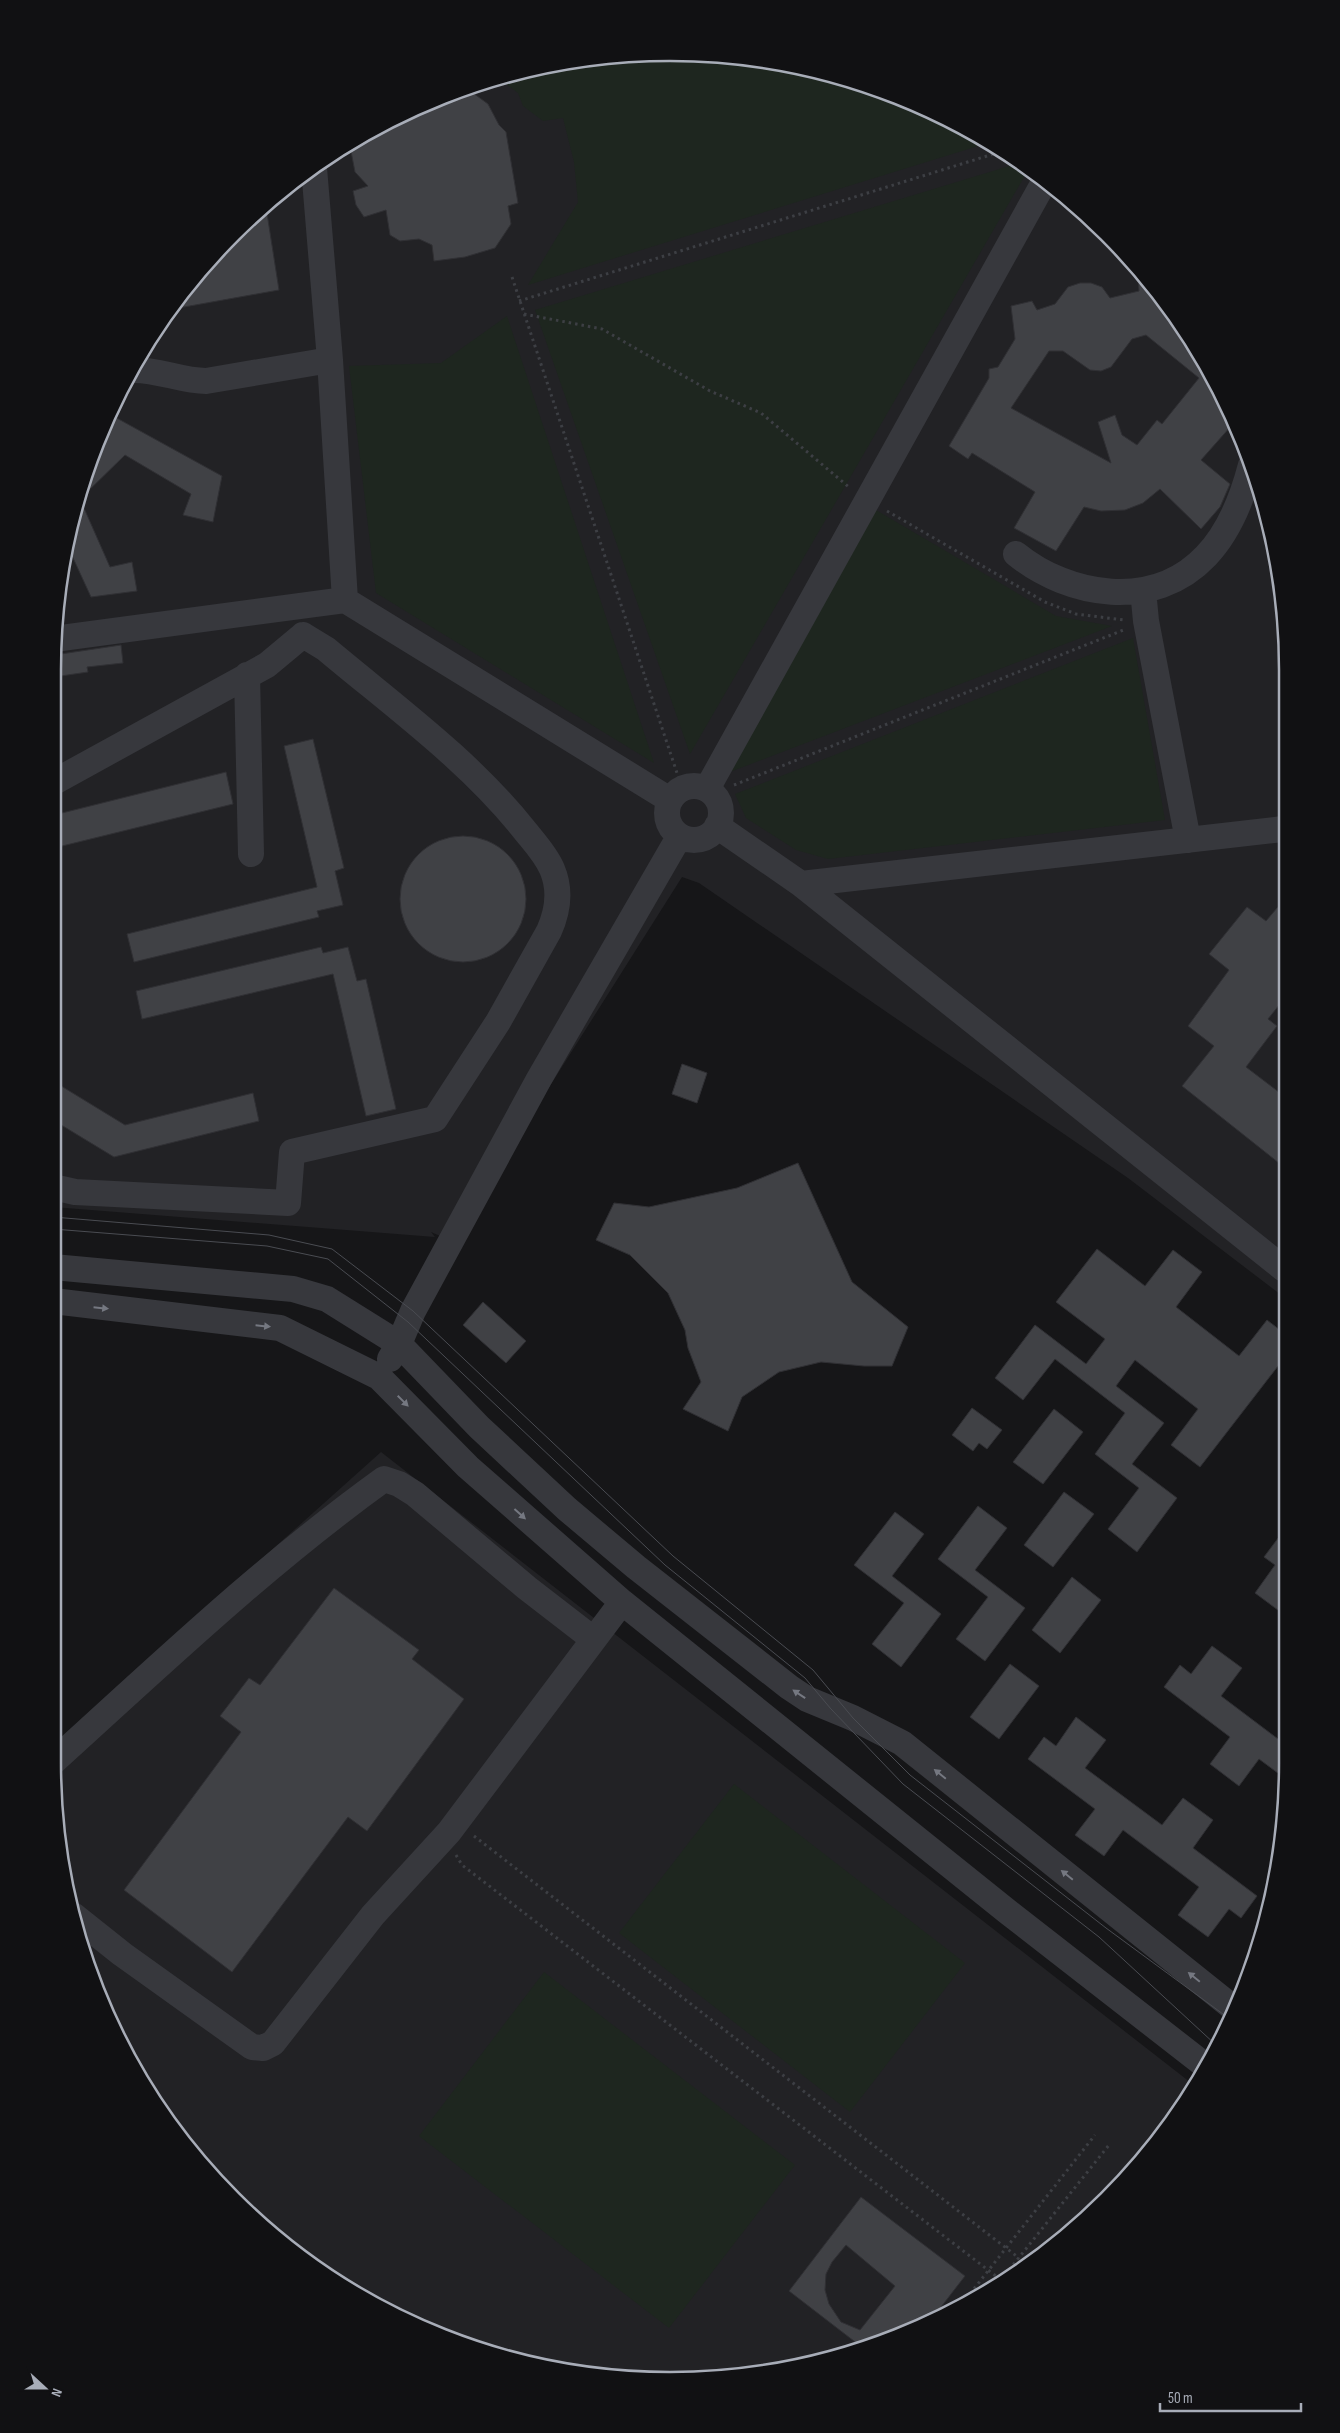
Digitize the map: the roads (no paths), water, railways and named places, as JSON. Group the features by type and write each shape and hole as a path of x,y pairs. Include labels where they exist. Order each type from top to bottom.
{"street":[{"path":"315,176 330,360 345,600"},
{"path":"699,801 712,833 696,841 679,837 669,824 666,816 699,801 1041,187"},
{"path":"140,371 189,381 206,381 330,360"},
{"path":"1016,554 1031,566 1066,584 1104,592 1143,590 1178,578 1206,556 1218,542 1245,490 1248,480"},
{"path":"1143,590 1141,623 1188,840"},
{"path":"63,638 345,600 699,801 1279,1265"},
{"path":"302,606 303,635"},
{"path":"61,778 268,664 303,635"},
{"path":"61,1189 75,1192 288,1203 292,1152 435,1118 498,1022 552,926 558,896 552,868 507,808 454,756 326,649 303,635"},
{"path":"247,675 251,854"},
{"path":"801,884 1279,829"},
{"path":"353,1363 370,1364 382,1354 384,1343 413,1311 539,1079 679,837"},
{"path":"61,1268 293,1289 327,1299 388,1338 568,1509 636,1567 807,1699 853,1718 902,1743 1228,2004"},
{"path":"61,1302 280,1328 379,1377 468,1467 622,1602 985,1894 1200,2062"},
{"path":"379,1377 388,1338"},
{"path":"61,1754 211,1620 339,1511 384,1479 399,1484 415,1494 527,1588 593,1639"},
{"path":"83,1924 252,2048 263,2048 273,2043 372,1915 449,1832 622,1602"}],"tram line":[{"path":"61,1218 269,1235 332,1249 413,1311 673,1556 813,1670 853,1718 910,1775 1106,1928 1224,2015"},
{"path":"61,1230 267,1246 328,1259 408,1322 665,1565 805,1678 831,1709 903,1784 1099,1937 1211,2041"}]}
